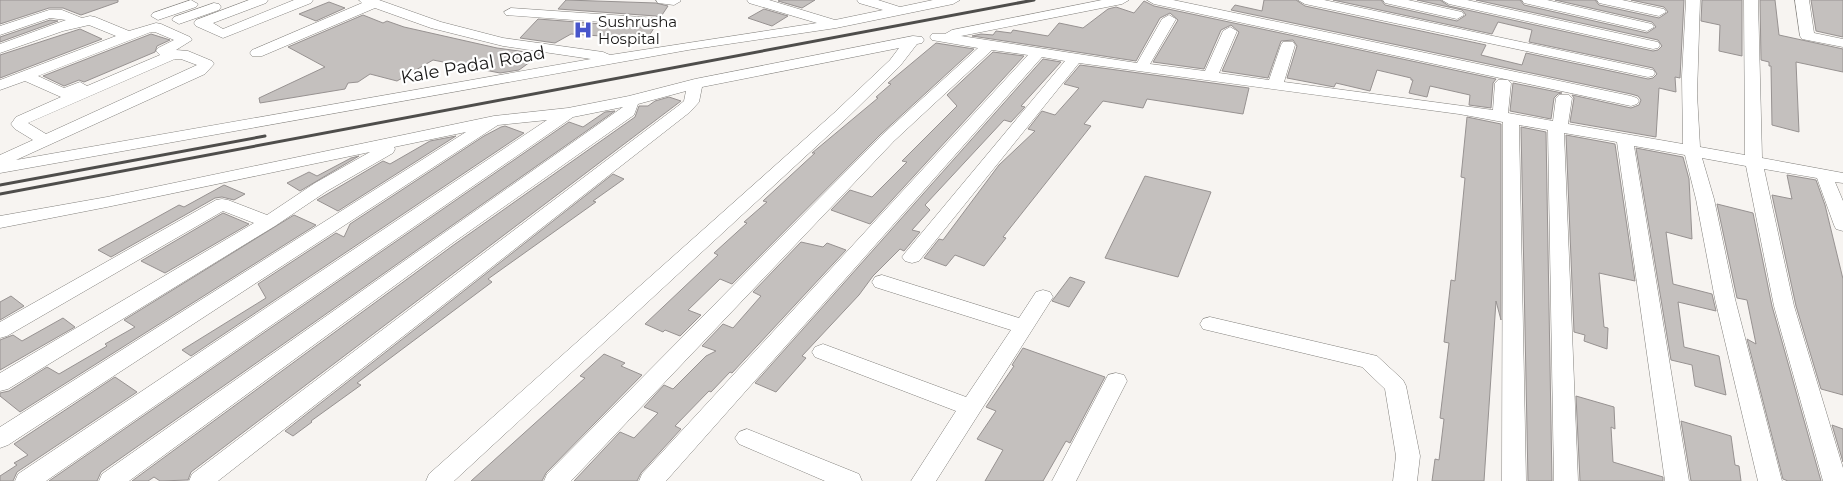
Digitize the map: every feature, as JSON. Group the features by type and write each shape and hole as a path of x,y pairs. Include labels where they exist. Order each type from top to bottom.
{"street":[{"path":"158,16 202,0"},
{"path":"179,20 232,0"},
{"path":"275,13 257,2 202,23 223,34 275,13 306,0"},
{"path":"754,0 836,24"},
{"path":"864,0 900,11"},
{"name":"Kale Padal Road","path":"0,168 620,58 836,24 951,0"},
{"path":"0,222 107,202 494,121 568,113 630,101 695,84 1122,0"},
{"path":"1154,0 1631,101"},
{"path":"1305,0 1648,74"},
{"path":"1390,0 1458,15"},
{"path":"1449,0 1653,45"},
{"path":"1529,0 1647,27"},
{"path":"1604,0 1660,8"},
{"path":"1642,0 1660,8"},
{"path":"1693,0 1690,55 1690,129 1692,151 1705,199 1725,299 1770,481"},
{"path":"1751,0 1754,162 1784,306 1835,481"},
{"path":"1802,0 1807,36 1843,43"},
{"path":"257,53 370,1 436,25 494,40 620,58"},
{"path":"494,40 514,6 656,22"},
{"path":"0,32 49,14 62,14 76,19 74,22 0,50"},
{"path":"1141,68 1169,19"},
{"path":"0,50 86,20 94,21 126,35"},
{"path":"0,85 126,35 156,28 185,40 63,93 24,76"},
{"path":"1210,77 1230,31"},
{"path":"937,37 1141,68 1506,116 1843,178"},
{"path":"438,481 840,116 895,63 913,40"},
{"path":"1275,86 1288,44"},
{"path":"556,481 888,138 989,45"},
{"path":"868,49 887,56 895,63"},
{"path":"651,481 1039,52"},
{"path":"0,161 200,71 207,64 183,54 172,55 22,120 19,124 44,140"},
{"path":"912,257 1075,58"},
{"path":"1503,83 1506,116 1514,481"},
{"path":"201,481 684,109 691,102 695,84"},
{"path":"1564,98 1558,126 1566,481"},
{"path":"111,481 447,238 628,112 631,106 630,101"},
{"path":"27,481 568,113"},
{"path":"0,440 494,121"},
{"path":"1625,138 1677,481"},
{"path":"0,383 269,222 321,187 401,141"},
{"path":"1824,175 1838,200 1843,225"},
{"path":"0,331 222,204 269,222"},
{"path":"882,282 1024,326"},
{"path":"923,481 1043,297"},
{"path":"1210,324 1369,361 1395,386 1408,456 1405,481"},
{"path":"823,352 971,408"},
{"path":"1064,481 1116,381"},
{"path":"747,438 850,481"}],"building":[{"path":"0,0 118,0 118,2 81,15 63,8 49,8 0,24"},
{"path":"566,0 656,3 668,6 660,18 656,16 558,9"},
{"path":"815,0 802,8 778,1"},
{"path":"1264,0 1296,0 1305,6 1486,45 1481,55 1522,65 1526,53 1648,79 1653,78 1657,74 1653,68 1529,42 1532,30 1498,22 1492,34 1333,0 1381,0 1385,5 1457,21 1466,15 1462,10 1417,0 1440,0 1449,6 1653,51 1658,50 1662,46 1658,40 1476,0 1520,0 1524,5 1647,33 1656,27 1652,22 1555,0 1595,0 1599,5 1659,18 1668,12 1664,7 1631,0 1684,0 1680,78 1675,77 1676,92 1659,88 1656,137 1570,122 1574,98 1572,95 1631,108 1639,105 1641,100 1638,96 1631,94 1231,10 1235,5 1262,11"},
{"path":"1702,0 1742,0 1742,56 1719,51 1720,25 1701,21"},
{"path":"1760,0 1775,0 1779,35 1843,49 1843,72 1796,62 1799,132 1772,125 1771,66 1769,66 1769,62 1761,60"},
{"path":"1811,0 1843,0 1843,37 1816,31"},
{"path":"1144,1 1154,6 1496,79 1493,83 1491,108 1469,105 1470,95 1430,86 1427,97 1409,93 1413,80 1411,78 1377,70 1370,91 1336,83 1334,87 1287,78 1297,46 1293,40 1281,41 1268,78 1222,71 1239,32 1231,25 1221,30 1204,69 1153,62 1178,20 1170,13 1160,18 1136,61 972,36 981,34 993,35 996,31 1011,33 1013,30 1048,36 1059,23 1083,28 1108,9 1116,7 1134,13"},
{"path":"329,2 345,8 316,21 299,14"},
{"path":"764,9 788,16 772,26 748,18"},
{"path":"363,15 383,23 387,21 404,27 497,48 541,54 519,70 500,73 433,60 397,81 370,74 358,82 348,83 345,89 260,103 259,98 325,67 288,47"},
{"path":"538,19 654,28 647,39 571,34 555,43 520,38"},
{"path":"50,20 58,21 0,42 0,37"},
{"path":"80,29 102,39 0,78 0,55"},
{"path":"151,34 170,40 157,46 155,52 84,82 79,80 64,86 43,76"},
{"path":"936,43 974,49 881,134 732,284 720,279 688,310 701,315 680,336 665,330 663,332 645,324 718,255 714,253 747,223 744,222 767,202 763,201 815,153 812,153 878,98 876,97 891,84 888,83"},
{"path":"993,52 1024,56 870,224 831,210 850,190 872,197 907,162 902,161 957,106 947,95"},
{"path":"1043,59 1061,62 1021,106 1025,107 1011,122 1004,120 925,205 930,210 912,230 920,232 904,251 900,249 873,276 859,295 802,356 806,358 776,392 755,383"},
{"path":"1080,65 1249,88 1243,114 1147,99 1143,108 1103,101 1084,124 1091,126 1003,237 1006,238 984,266 955,255 946,266 924,258 939,239 943,240 999,165 1035,131 1028,129 1042,111 1055,115 1079,88 1064,84"},
{"path":"1513,83 1562,93 1554,98 1551,119 1510,111"},
{"path":"669,97 681,101 191,472 188,480 160,481 154,477 148,481 132,481 455,244 635,117 639,106 648,106 655,101"},
{"path":"615,111 101,472 97,481 49,481 569,122 583,127 605,112"},
{"path":"1467,117 1501,124 1501,320 1496,301 1484,481 1432,481 1435,459 1439,460 1444,419 1440,418 1449,343 1444,342 1451,280 1455,281 1465,178 1461,177"},
{"path":"505,126 524,133 191,356 182,350 266,298 258,284 336,233 344,237 350,224 484,136"},
{"path":"1521,127 1546,132 1552,481 1528,481"},
{"path":"1566,135 1615,144 1635,281 1599,273 1604,327 1608,328 1607,349 1584,341 1585,335 1574,332"},
{"path":"456,136 338,211 317,200 383,161 390,164 430,141"},
{"path":"1636,148 1683,157 1689,179 1692,239 1666,232 1673,284 1712,294 1716,311 1678,302 1684,347 1719,356 1726,395 1695,386 1692,365 1671,360"},
{"path":"359,156 300,191 287,183 309,172 317,176 351,158"},
{"path":"613,174 624,179 593,201 596,202 488,279 492,282 357,383 361,385 312,422 293,436 285,431"},
{"path":"1787,175 1816,180 1825,205 1843,279 1843,395 1821,389 1796,306 1772,195 1792,199"},
{"path":"1145,176 1211,192 1178,277 1105,258"},
{"path":"224,185 245,194 234,200 222,197 215,198 111,257 98,250 179,205 184,207"},
{"path":"1717,204 1753,213 1772,306 1821,481 1788,481 1783,479 1747,339 1756,344 1747,300 1737,298"},
{"path":"223,213 249,224 165,273 141,261"},
{"path":"294,215 316,225 20,412 0,396 0,393 9,391 47,367 59,374 107,346 105,344 135,327 124,320"},
{"path":"801,242 823,247 827,243 846,250 732,373 730,372 711,392 709,391 675,426 681,429 641,473 637,481 574,481 620,432 634,438 658,413 644,407 664,385 673,389 706,356 716,351 702,346 723,324 733,328 761,296 753,292"},
{"path":"1070,277 1085,282 1069,307 1052,301"},
{"path":"11,296 24,306 0,320 0,302"},
{"path":"63,318 75,327 0,370 0,340 13,335 22,341"},
{"path":"1023,348 1105,377 1070,443 1066,441 1043,481 985,481 1003,450 977,439 996,411 986,407 1014,366 1012,365"},
{"path":"604,354 625,363 621,366 642,375 546,473 542,481 471,481 585,378 580,376"},
{"path":"115,377 137,392 17,472 13,481 0,481 0,476 17,465 14,463 28,455 14,444"},
{"path":"1576,396 1614,407 1615,429 1611,427 1613,462 1663,477 1663,481 1580,481"},
{"path":"1681,421 1731,436 1735,465 1739,466 1741,481 1691,481"},
{"path":"1832,425 1843,429 1843,462"}],"railway":[{"path":"0,194 1034,0"},
{"path":"0,185 265,136"}],"place":[{"name":"Sushrusha Hospital","path":"583,30"}]}
